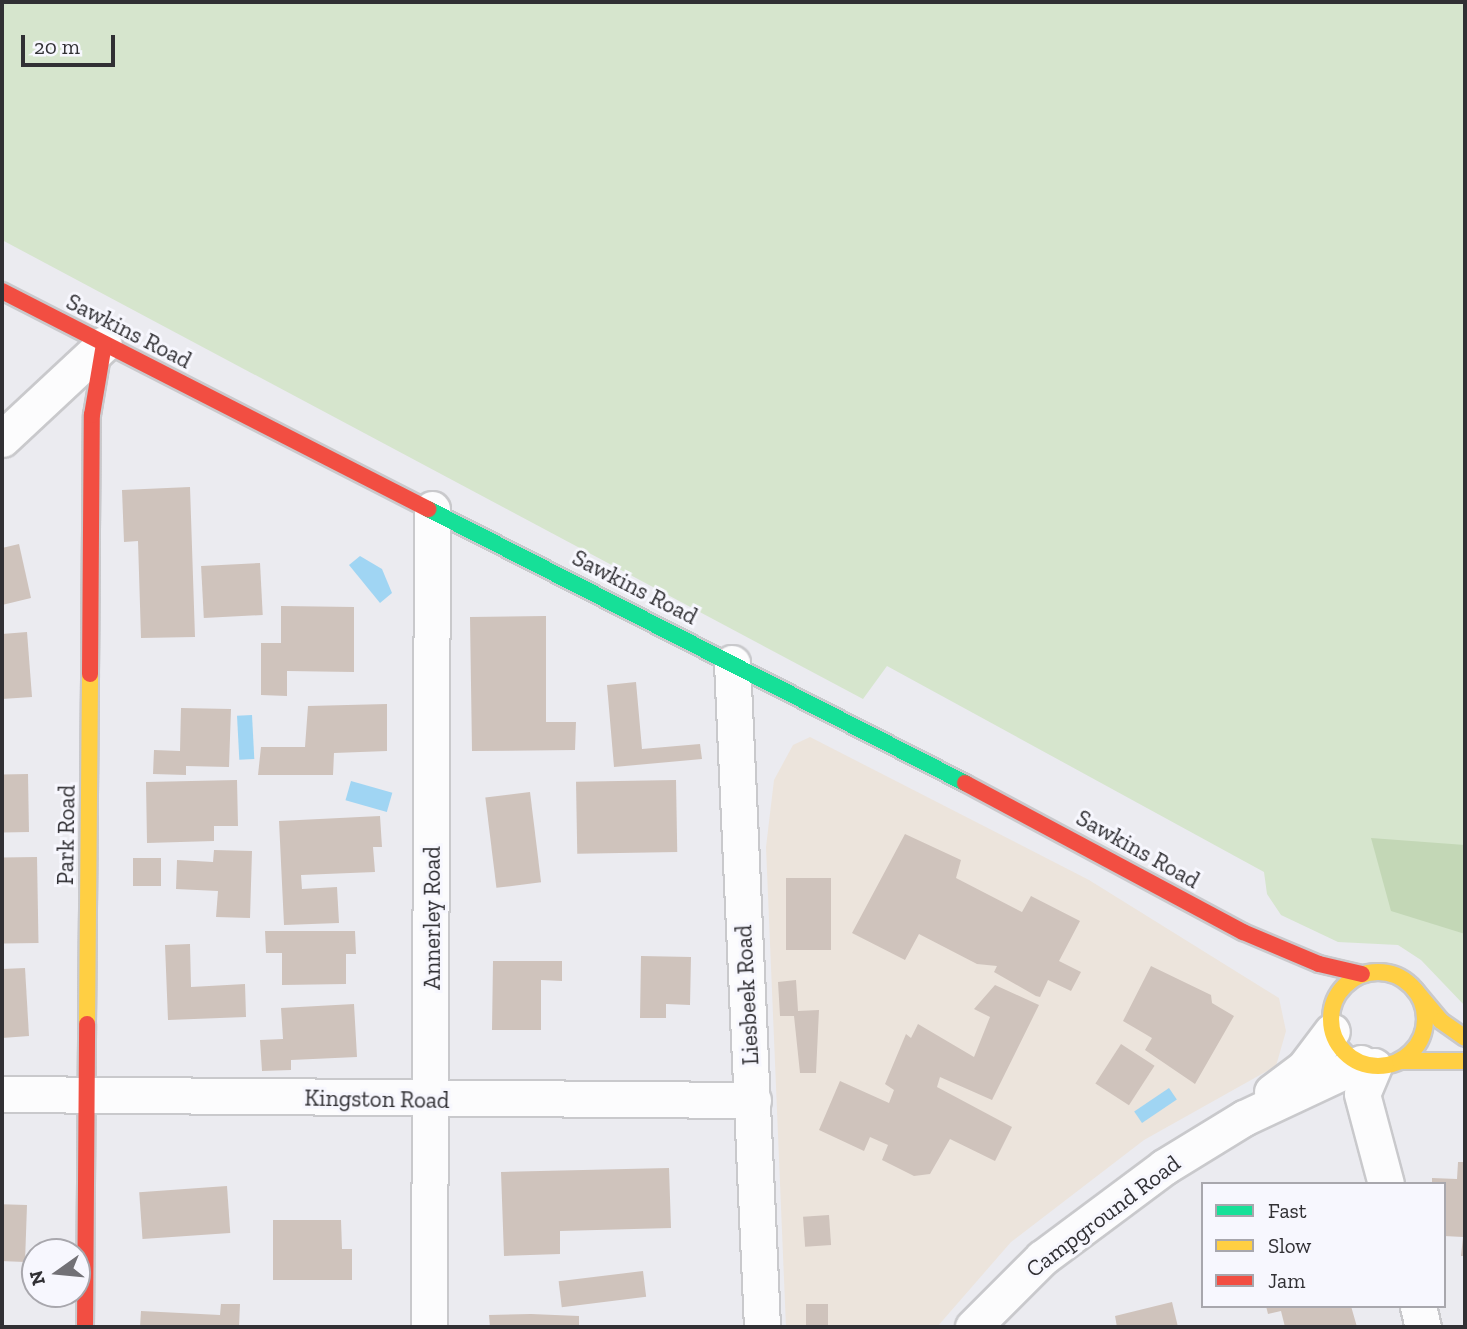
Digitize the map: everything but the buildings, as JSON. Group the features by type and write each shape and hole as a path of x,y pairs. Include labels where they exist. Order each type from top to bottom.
{"street":[{"name":"Sawkins Road","path":"2,291 1036,819 1243,932 1319,964 1363,974"},
{"path":"2,439 104,344"},
{"name":"Park Road","path":"85,1327 93,404 104,344"},
{"name":"Annerley Road","path":"429,1327 432,1100 432,509"},
{"name":"Liesbeek Road","path":"732,663 762,1327"},
{"name":"Sawkins Road","path":"1243,932 1291,973"},
{"path":"1331,1022 1336,996 1363,974 1391,973 1414,989 1441,1021 1465,1038"},
{"path":"1385,1182 1362,1094 1378,1064 1422,1037 1425,1020 1414,989"},
{"path":"1319,997 1338,1045 1378,1064"},
{"name":"Campground Road","path":"973,1327 1004,1292 1082,1226 1244,1118 1304,1068 1331,1022"},
{"name":"Campground Road","path":"1244,1118 1378,1064 1465,1061"},
{"name":"Kingston Road","path":"2,1094 432,1100 753,1100"},
{"path":"1418,1308 1423,1327"}],"shaded area":[{"path":"810,737 1089,880 1279,998 1286,1031 1276,1066 1144,1140 1011,1242 937,1327 786,1327 766,847 774,780 793,745"}],"green space":[{"path":"2,2 1465,2 1465,1006 1421,960 1398,945 1338,942 1281,915 1267,894 1264,872 887,666 863,699 2,240"},
{"path":"1371,838 1465,845 1465,934 1391,911"}],"water":[{"path":"360,556 382,569 392,593 380,603 349,565"},
{"path":"252,715 254,759 239,760 237,716"},
{"path":"351,781 392,793 387,812 345,800"},
{"path":"1169,1088 1177,1100 1142,1123 1134,1111"}],"traffic: fast":[{"path":"428,509 965,783"}],"traffic: slow":[{"path":"87,1024 90,674"},
{"path":"1378,972 1396,975 1411,986 1422,1001 1425,1019 1422,1037 1411,1052 1396,1063 1378,1066 1360,1063 1345,1052 1334,1037 1331,1019 1334,1001 1345,986 1360,975 1378,972"},
{"path":"1415,990 1441,1021 1465,1038"},
{"path":"1400,1061 1465,1061"}],"traffic: jam":[{"path":"2,291 428,509"},
{"path":"90,674 92,415 104,344"},
{"path":"965,783 1243,932 1319,964 1362,974"},
{"path":"85,1327 87,1024"}]}
